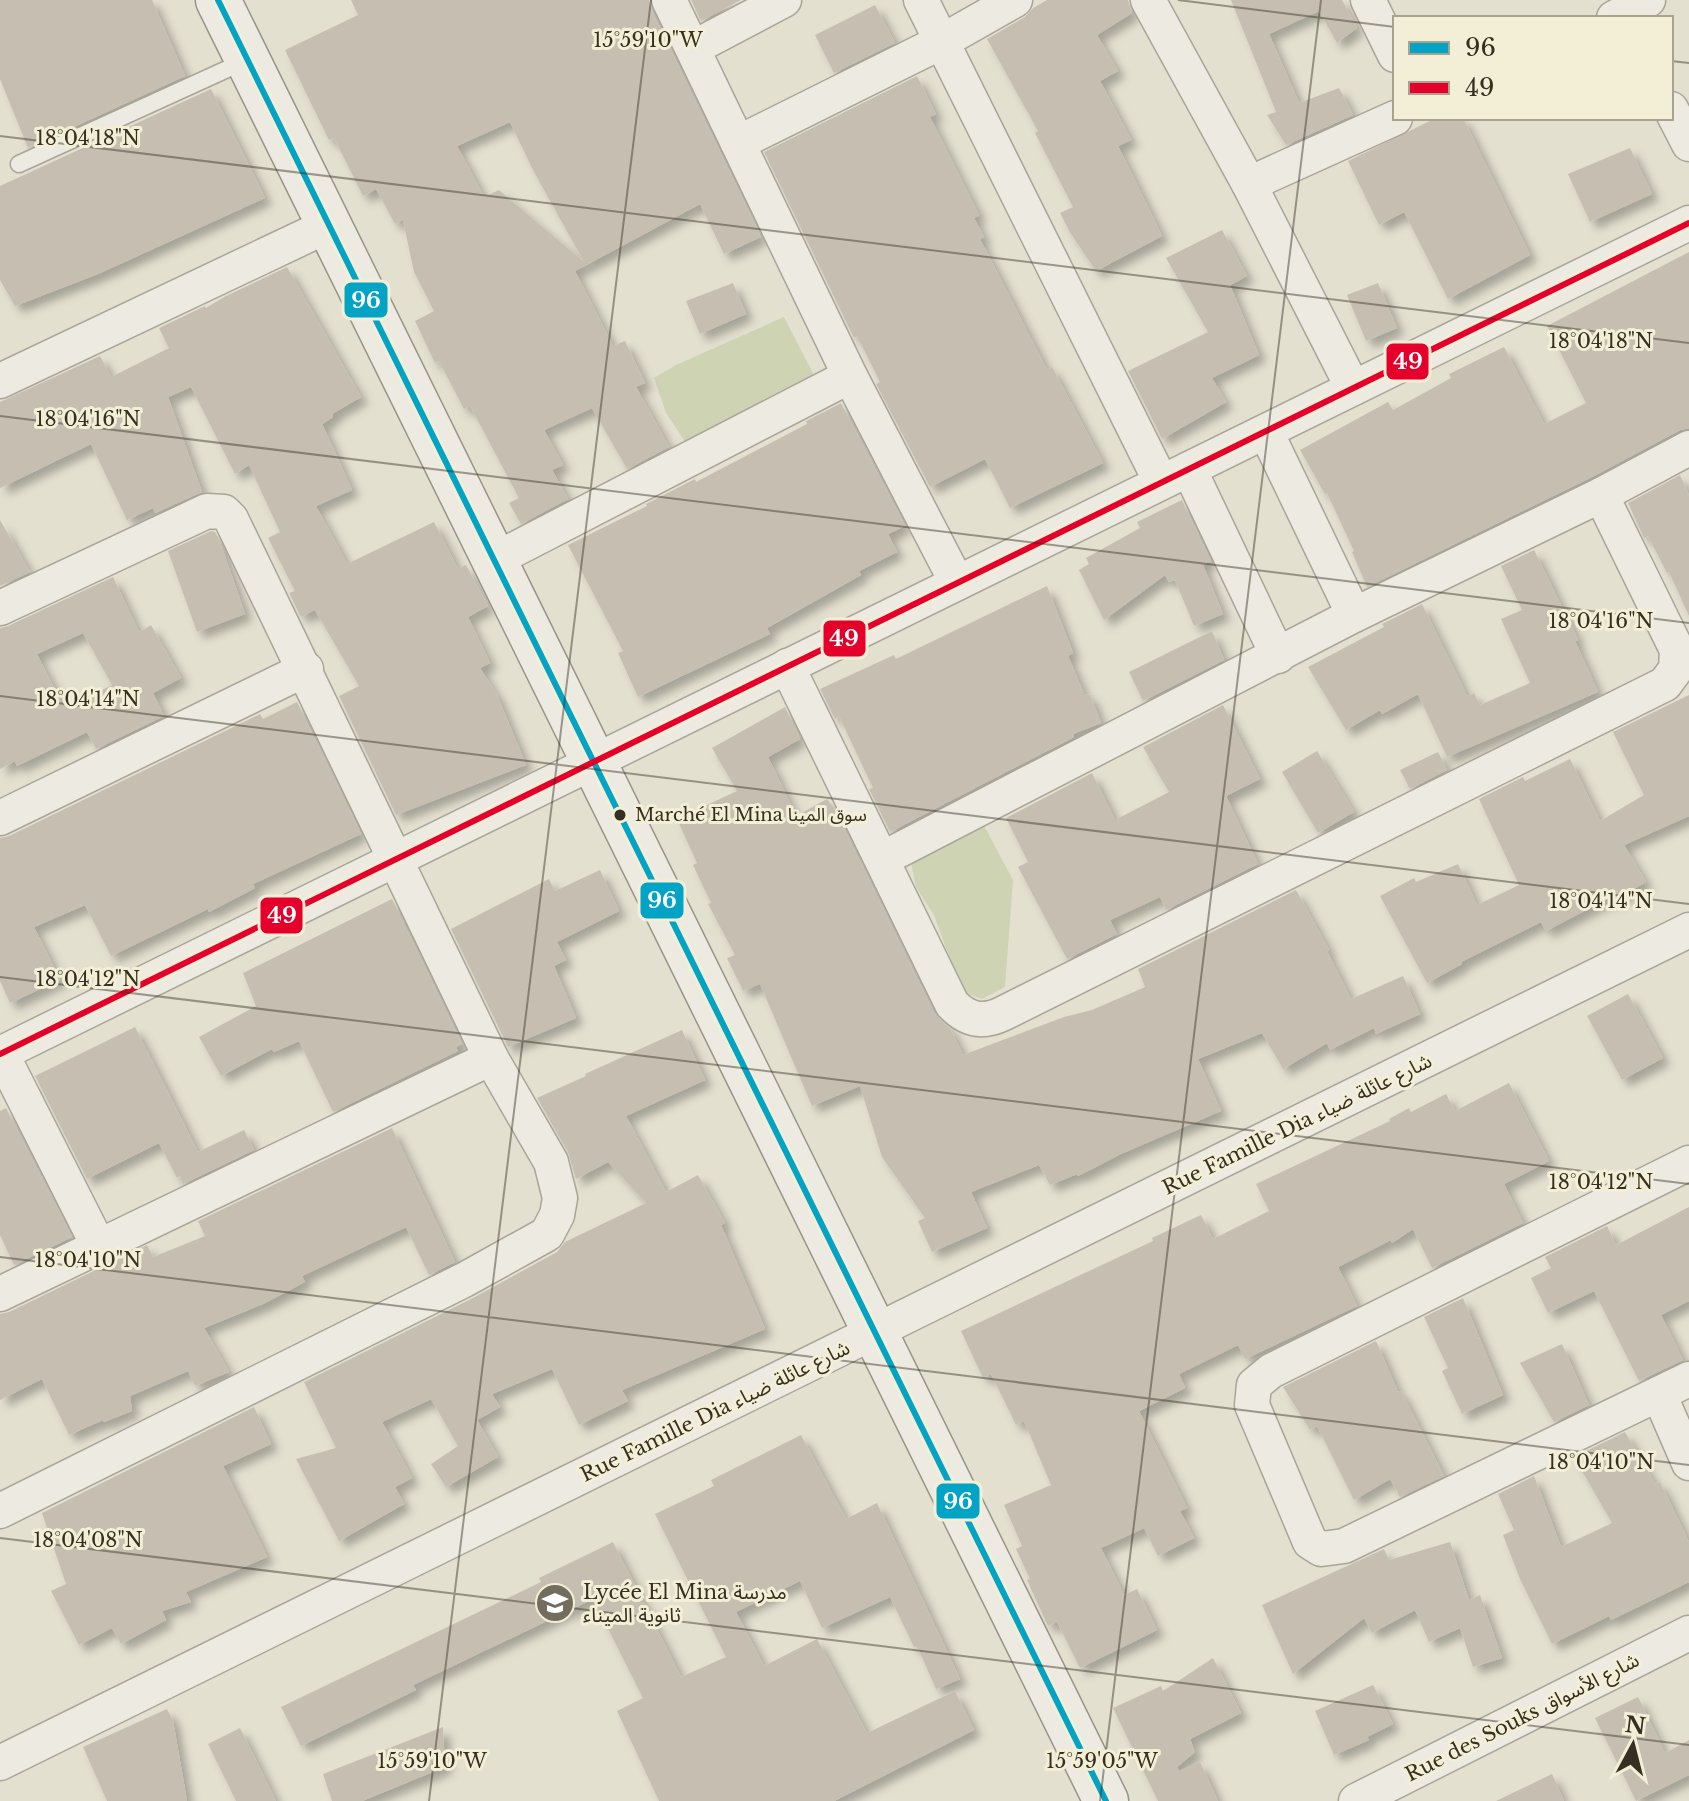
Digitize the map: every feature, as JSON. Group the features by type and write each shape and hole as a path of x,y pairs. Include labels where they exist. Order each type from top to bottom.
{"street":[{"path":"218,0 1106,1801"},
{"path":"669,0 850,376 957,583"},
{"path":"693,48 784,0"},
{"path":"921,0 1175,476 1278,656"},
{"path":"738,143 941,42 1015,0"},
{"path":"1148,0 1249,184 1353,388"},
{"path":"1368,0 1393,51"},
{"path":"1673,113 1689,144"},
{"path":"1249,184 1393,119"},
{"path":"98,1245 0,1053 1689,223"},
{"path":"0,381 329,225"},
{"path":"494,560 850,376"},
{"path":"1266,432 1354,615"},
{"path":"882,859 1354,615 1601,495 1689,448"},
{"path":"787,666 952,1004 967,1016 985,1020 1665,684 1676,669 1677,650 1601,495"},
{"path":"0,608 207,511 216,509 231,519 491,1058 551,1162 560,1198 557,1215 547,1234 450,1287 0,1511"},
{"path":"0,818 306,669"},
{"name":"Rue Famille Dia شارع عائلة ضياء","path":"0,1763 1689,930"},
{"path":"3,1285 98,1245 491,1058"},
{"path":"1689,1163 1271,1371 1254,1385 1252,1405 1310,1542 1321,1549 1344,1546 1689,1379"},
{"path":"1659,1394 1689,1463"},
{"name":"Rue des Souks شارع الأسواق","path":"1356,1801 1689,1633"}],"lane":[{"path":"19,164 247,60"}],"green space":[{"path":"784,317 817,381 690,449 666,413 654,378 676,365"},
{"path":"982,822 1013,880 1005,987 982,999 962,992 934,915 916,887 910,858"}],"building":[{"path":"0,0 152,0 185,76 28,148 0,79"},
{"path":"351,0 649,0 761,237 724,254 700,204 575,271 613,346 625,341 645,383 636,387 669,447 627,469 592,408 544,430 563,465 552,470 568,499 521,524 509,503 519,498 470,406 464,409 439,361 435,363 415,321 434,311 414,272 403,220 395,224 376,189 363,196 334,138 329,140 285,50 358,15","holes":["510,122 584,262 499,190 484,197 457,146"]},
{"path":"691,0 741,0 701,21"},
{"path":"1047,0 1128,0 1132,13 1097,35 1118,71 1100,81 1131,140 1118,146 1162,236 1096,271 1060,213 1073,207 1035,133 1038,131 987,39"},
{"path":"1231,0 1342,0 1357,28 1337,43 1319,11 1269,34 1299,103 1339,88 1353,115 1286,145 1267,115 1276,112"},
{"path":"875,5 895,43 834,73 815,35"},
{"path":"917,76 936,114 930,117 979,215 974,218 984,237 980,239 1047,370 1052,367 1103,463 1010,508 985,459 930,487 876,384 880,382 857,336 854,338 764,152"},
{"path":"211,89 265,198 98,274 15,306 0,280 0,186"},
{"path":"1432,120 1464,120 1530,255 1448,299 1404,212 1379,225 1348,161"},
{"path":"1630,148 1652,194 1590,222 1568,174"},
{"path":"1222,230 1247,276 1230,285 1259,355 1212,378 1226,402 1162,439 1128,371 1208,332 1166,258"},
{"path":"1689,252 1689,428 1367,587 1327,493 1300,450 1388,402 1393,410 1451,378 1449,374 1504,347 1544,424 1586,403 1547,326"},
{"path":"287,267 361,397 332,414 333,417 322,424 352,490 316,506 347,564 434,522 458,569 466,565 488,606 468,617 490,663 480,668 497,695 526,765 396,815 339,696 359,686 315,610 301,617 289,593 295,591 268,538 280,532 249,465 235,474 191,387 168,397 202,492 155,513 153,508 127,520 91,444 0,488 0,402 100,356 111,377 169,348 159,328"},
{"path":"733,283 746,314 700,334 686,301"},
{"path":"1378,283 1397,328 1366,341 1347,295"},
{"path":"841,403 905,526 888,534 897,552 859,571 861,575 767,628 770,634 638,697 618,653 623,651 568,545 695,479 696,482"},
{"path":"1680,475 1689,495 1689,616 1669,572 1648,536 1644,538 1628,503"},
{"path":"1182,500 1211,561 1203,565 1223,614 1194,626 1175,580 1169,582 1165,575 1104,620 1079,570 1089,564 1086,558 1140,528 1137,522"},
{"path":"0,520 30,572 0,586"},
{"path":"211,531 219,539 245,614 197,632 168,551"},
{"path":"1534,550 1578,640 1575,641 1598,692 1447,757 1418,694 1382,714 1380,710 1346,730 1308,667 1422,604 1467,696 1474,693 1480,705 1530,683 1501,619 1522,610 1501,566"},
{"path":"113,577 139,632 151,625 181,678 153,693 164,716 96,749 87,732 17,766 15,761 0,769 0,628","holes":["83,633 112,685 64,708 37,654"]},
{"path":"1047,586 1073,653 1068,656 1084,694 1090,695 1101,723 1073,734 1074,737 890,832 839,716 835,719 820,689 894,655 896,659"},
{"path":"1212,631 1224,660 1143,701 1129,672"},
{"path":"1689,695 1689,816 1624,845 1646,882 1611,902 1609,898 1546,931 1541,922 1461,962 1427,983 1380,896 1414,878 1416,882 1458,864 1477,905 1519,885 1479,799 1523,777 1525,781 1570,759 1600,821 1644,795 1613,732"},
{"path":"297,702 361,834 253,884 255,888 209,912 208,909 111,956 85,905 34,927 60,980 10,1003 0,981 0,838 260,714 263,719"},
{"path":"1223,705 1260,779 1226,796 1258,864 1166,910 1160,897 1110,920 1117,934 1067,959 1018,867 1028,862 1006,818 1092,773 1115,820 1169,792 1143,747"},
{"path":"785,707 800,739 768,757 796,816 827,799 834,808 934,1013 951,1030 963,1055 1064,1017 1092,1010 1145,987 1138,969 1296,890 1329,950 1351,999 1403,976 1420,1014 1376,1034 1374,1028 1330,1050 1327,1043 1283,1069 1262,1033 1198,1059 1221,1111 1078,1176 1050,1185 1039,1165 971,1192 987,1228 932,1252 918,1221 925,1218 882,1157 860,1086 812,1106 760,984 743,991 727,958 735,955 708,904 711,903 693,865 697,863 677,819 737,791 712,748"},
{"path":"1317,751 1354,812 1318,833 1282,772"},
{"path":"1438,752 1447,770 1410,789 1400,770"},
{"path":"600,870 619,911 557,942 566,960 554,966 576,1018 508,1047 451,929 549,879 555,891"},
{"path":"392,899 462,1044 456,1047 458,1051 333,1112 299,1041 274,1052 272,1049 221,1076 199,1037 256,1006 243,973"},
{"path":"1628,994 1663,1058 1622,1080 1587,1016"},
{"path":"135,1027 198,1152 244,1130 254,1150 183,1184 159,1143 87,1179 35,1076"},
{"path":"682,1030 705,1080 626,1116 666,1192 698,1175 725,1223 721,1225 765,1329 622,1390 628,1401 579,1425 552,1369 492,1394 500,1407 477,1420 498,1457 446,1487 431,1464 458,1446 431,1399 382,1422 412,1478 395,1487 404,1504 339,1541 296,1459 336,1448 304,1382 473,1298 557,1252 565,1242 646,1203 608,1162 576,1179 568,1152 537,1098"},
{"path":"1509,1083 1549,1161 1504,1184 1523,1223 1432,1268 1413,1229 1392,1243 1391,1240 1338,1267 1357,1306 1245,1359 1238,1345 1179,1374 1185,1388 1139,1411 1187,1508 1180,1511 1194,1538 1158,1556 1144,1528 1101,1548 1124,1595 1137,1589 1157,1630 1080,1668 1057,1622 1048,1626 1027,1580 1030,1579 1016,1549 1022,1546 1004,1505 1051,1485 1024,1421 1016,1425 991,1374 983,1378 961,1331 1153,1241 1152,1238 1201,1215 1213,1239 1269,1211 1256,1184 1390,1121 1409,1108 1411,1112 1446,1094 1455,1111"},
{"path":"6,1108 72,1237 14,1265 0,1235 0,1111"},
{"path":"392,1128 455,1262 429,1275 406,1227 302,1276 305,1282 263,1304 204,1328 229,1372 195,1386 188,1371 130,1396 132,1411 69,1435 42,1379 0,1400 0,1314 147,1245 153,1257 205,1236 198,1221"},
{"path":"1689,1207 1689,1301 1661,1315 1683,1360 1639,1381 1594,1291 1548,1313 1531,1278 1551,1268 1545,1257 1607,1226 1616,1245"},
{"path":"1463,1298 1503,1395 1462,1414 1442,1371 1448,1368 1424,1317"},
{"path":"1376,1341 1398,1392 1401,1391 1444,1476 1400,1497 1390,1479 1354,1500 1317,1426 1310,1430 1283,1387"},
{"path":"1562,1344 1589,1405 1554,1422 1520,1363"},
{"path":"254,1407 271,1444 223,1466 267,1557 186,1592 191,1602 162,1611 166,1620 121,1644 112,1628 79,1645 51,1591 66,1584 42,1513"},
{"path":"1625,1432 1655,1484 1660,1482 1689,1542 1689,1582 1611,1620 1609,1616 1552,1644 1520,1579 1503,1535 1514,1530 1498,1494 1534,1476 1561,1547 1612,1523 1574,1457"},
{"path":"801,1435 846,1519 877,1503 960,1679 936,1689 890,1597 822,1628 800,1581 736,1612 764,1666 817,1639 867,1733 955,1691 974,1730 834,1801 659,1801 617,1711 643,1698 593,1599 413,1685 416,1690 301,1746 281,1707 541,1582 539,1578 613,1542 681,1677 726,1657 655,1514 714,1486 711,1480"},
{"path":"1450,1542 1469,1600 1480,1595 1502,1658 1473,1667 1460,1628 1429,1642 1415,1610 1372,1633 1364,1618 1293,1674 1262,1605 1384,1549 1389,1560"},
{"path":"1213,1658 1241,1713 1190,1739 1195,1752 1177,1767 1179,1771 1200,1762 1218,1801 1158,1801 1113,1708 1161,1686 1163,1691"},
{"path":"1373,1685 1393,1724 1367,1737 1369,1740 1334,1755 1315,1711"},
{"path":"1638,1697 1665,1753 1689,1740 1689,1775 1636,1801 1595,1718"},
{"path":"167,1709 173,1721 187,1801 107,1801 83,1747"},
{"path":"443,1727 445,1767 362,1801 332,1801 323,1774"},
{"path":"240,1728 276,1801 236,1801 208,1744"},
{"path":"1552,1774 1564,1801 1496,1801"}],"transit line":[{"name":"96","path":"218,0 1106,1801"},
{"name":"49","path":"0,1054 1689,223"}],"place":[{"name":"Marché El Mina سوق المينا","path":"620,815"},
{"name":"Lycée El Mina مدرسة ثانوية الميناء","path":"555,1603"}]}
